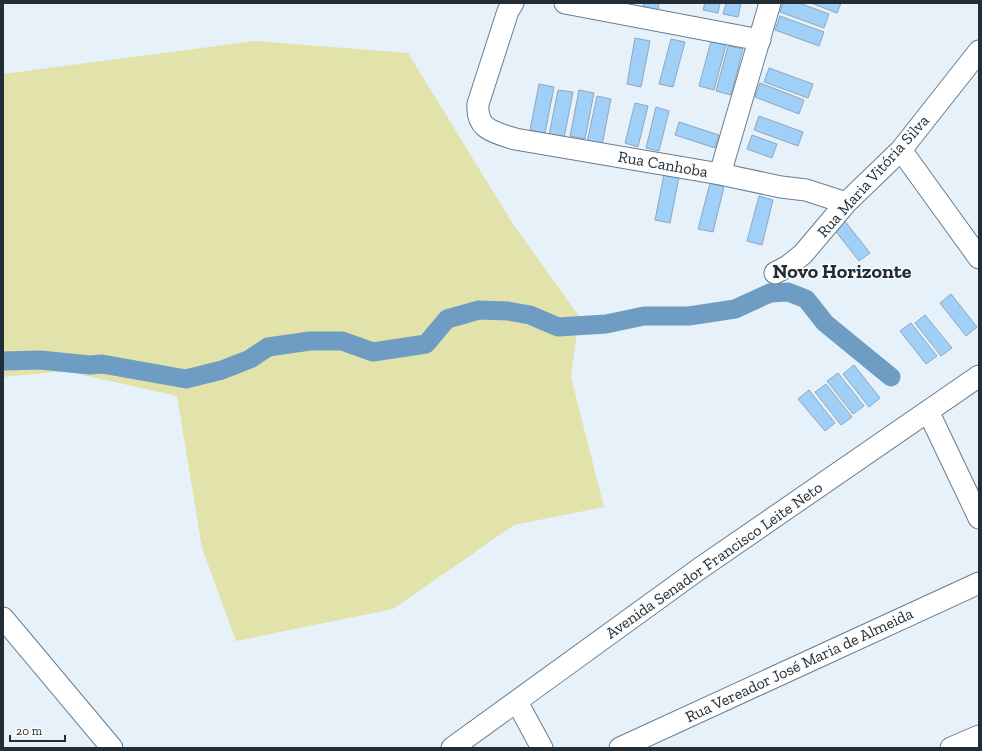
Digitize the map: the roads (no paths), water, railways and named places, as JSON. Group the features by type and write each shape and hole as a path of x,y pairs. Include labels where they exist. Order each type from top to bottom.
{"street":[{"name":"Rua Canhoba","path":"513,3 504,23 478,104 477,114 480,123 493,132 515,139 720,174 781,187 806,190 846,203"},
{"path":"565,3 760,40"},
{"path":"720,174 770,3"},
{"name":"Rua Maria Vitória Silva","path":"775,273 803,254 846,203 901,150 979,51"},
{"path":"901,150 979,258"},
{"name":"Avenida Senador Francisco Leite Neto","path":"452,748 699,569 979,376"},
{"path":"928,411 979,518"},
{"name":"Rua Vereador José Maria de Almeida","path":"620,748 979,583"},
{"path":"3,618 112,748"},
{"path":"517,702 542,748"},
{"path":"951,748 979,736"}],"waterway":[{"path":"3,361 40,360 90,365 102,364 186,379 222,370 250,359 268,347 310,341 342,341 373,352 426,344 447,319 479,310 508,311 530,315 558,327 606,324 644,316 689,316 735,309 770,293 788,292 806,299 825,323 891,377"}],"district":[{"name":"Novo Horizonte","path":"842,271"}]}
